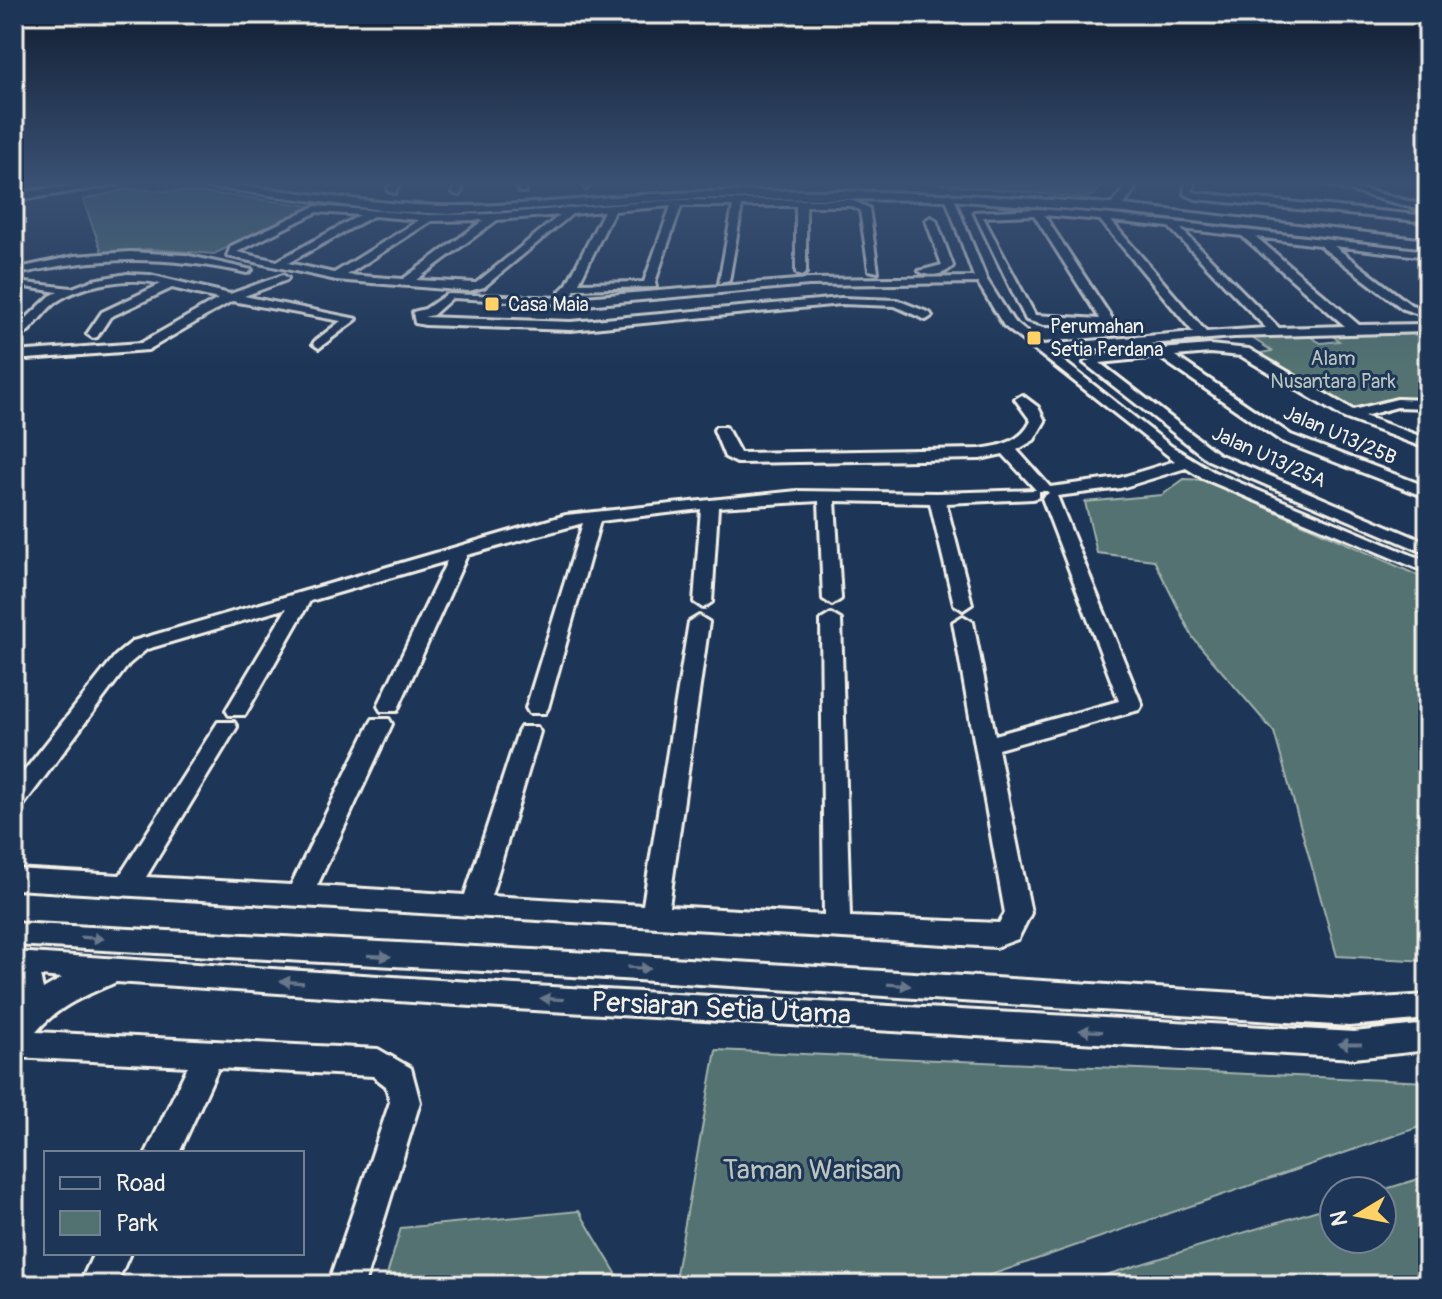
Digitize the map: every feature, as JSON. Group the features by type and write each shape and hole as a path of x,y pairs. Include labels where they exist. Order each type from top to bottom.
{"street":[{"path":"245,245 231,252 233,256 336,277 460,289 480,285 529,245"},
{"path":"277,265 314,245"},
{"path":"336,277 387,245"},
{"path":"404,284 457,245"},
{"path":"565,302 566,291 572,286 592,245"},
{"path":"648,285 662,245"},
{"path":"723,281 730,245"},
{"path":"801,245 801,273"},
{"path":"870,245 874,270"},
{"path":"572,286 648,285 874,270 942,271 948,266 940,245"},
{"path":"967,245 981,280 1008,323 1166,449 1179,466"},
{"path":"992,245 1030,317 1044,321 1109,323"},
{"path":"1060,245 1120,340"},
{"path":"1126,245 1202,335"},
{"path":"1191,245 1275,331"},
{"path":"1258,245 1356,329"},
{"path":"1325,245 1407,307 1428,313"},
{"path":"1338,245 1428,254"},
{"path":"1404,252 1428,269"},
{"path":"14,272 94,257 142,254 189,257 283,278 429,295 565,302 809,282 981,280"},
{"path":"14,337 54,298 115,277 138,276 351,319 319,344"},
{"path":"14,356 144,347 232,297 283,278"},
{"path":"93,334 106,315 171,284"},
{"path":"29,285 72,291"},
{"path":"572,286 582,288 585,302"},
{"path":"429,295 413,310 419,320 571,326 841,301 893,302 926,316"},
{"path":"666,296 680,318"},
{"path":"417,315 429,312 447,297"},
{"path":"14,316 37,315"},
{"path":"1041,349 1120,340 1275,331 1428,328"},
{"path":"1162,353 1210,349 1244,352 1349,415 1428,444"},
{"name":"Jalan U13/25B","path":"1162,353 1286,438 1428,493"},
{"name":"Jalan U13/25A","path":"1162,353 1100,358 1091,363 1213,457 1428,549"},
{"path":"721,430 730,454 737,458 980,454 1008,450 1033,434 1038,421 1033,410 1022,399"},
{"path":"1349,415 1397,403 1428,404"},
{"path":"987,745 1131,705 1131,698 1045,493 1008,450"},
{"path":"14,801 130,651 161,637 551,524 593,517 710,503 827,496 937,498 1045,493 1121,483 1179,466 1208,475 1428,568"},
{"path":"827,496 837,929"},
{"path":"14,879 837,929 981,936 1008,933 1016,924 1018,913 963,613 937,498"},
{"path":"654,917 701,612 710,503"},
{"path":"537,708 593,517"},
{"path":"300,894 460,552"},
{"path":"127,886 304,596"},
{"path":"475,905 529,732"},
{"name":"Persiaran Setia Utama","path":"14,934 605,966 1349,1013 1428,1007"},
{"path":"14,966 29,983 18,1034"},
{"name":"Persiaran Setia Utama","path":"14,966 1354,1045 1428,1037"},
{"path":"18,1034 73,985 120,970"},
{"path":"18,1034 209,1055 378,1063 400,1078 405,1102 346,1285"},
{"path":"163,1151 209,1055"},
{"path":"97,1285 112,1255"}],"green space":[{"path":"99,245 233,245 214,254 150,249 102,252"},
{"name":"Alam Nusantara Park","path":"1329,333 1419,333 1428,339 1428,403 1407,400 1360,411 1323,397 1255,354 1272,351 1252,338 1307,335 1321,343 1339,341"},
{"path":"1184,479 1205,480 1428,580 1428,961 1337,956 1274,732 1193,638 1154,560 1097,553 1085,502 1162,495"},
{"name":"Taman Warisan","path":"716,1050 1428,1082 1428,1124 985,1277 870,1285 674,1285"},
{"path":"1428,1176 1428,1285 1073,1285 1318,1210 1318,1255 1398,1255 1398,1185"},
{"path":"579,1211 623,1285 384,1285 401,1228"}],"place":[{"name":"Casa Maia","path":"492,304"},
{"name":"Perumahan Setia Perdana","path":"1034,338"}]}
